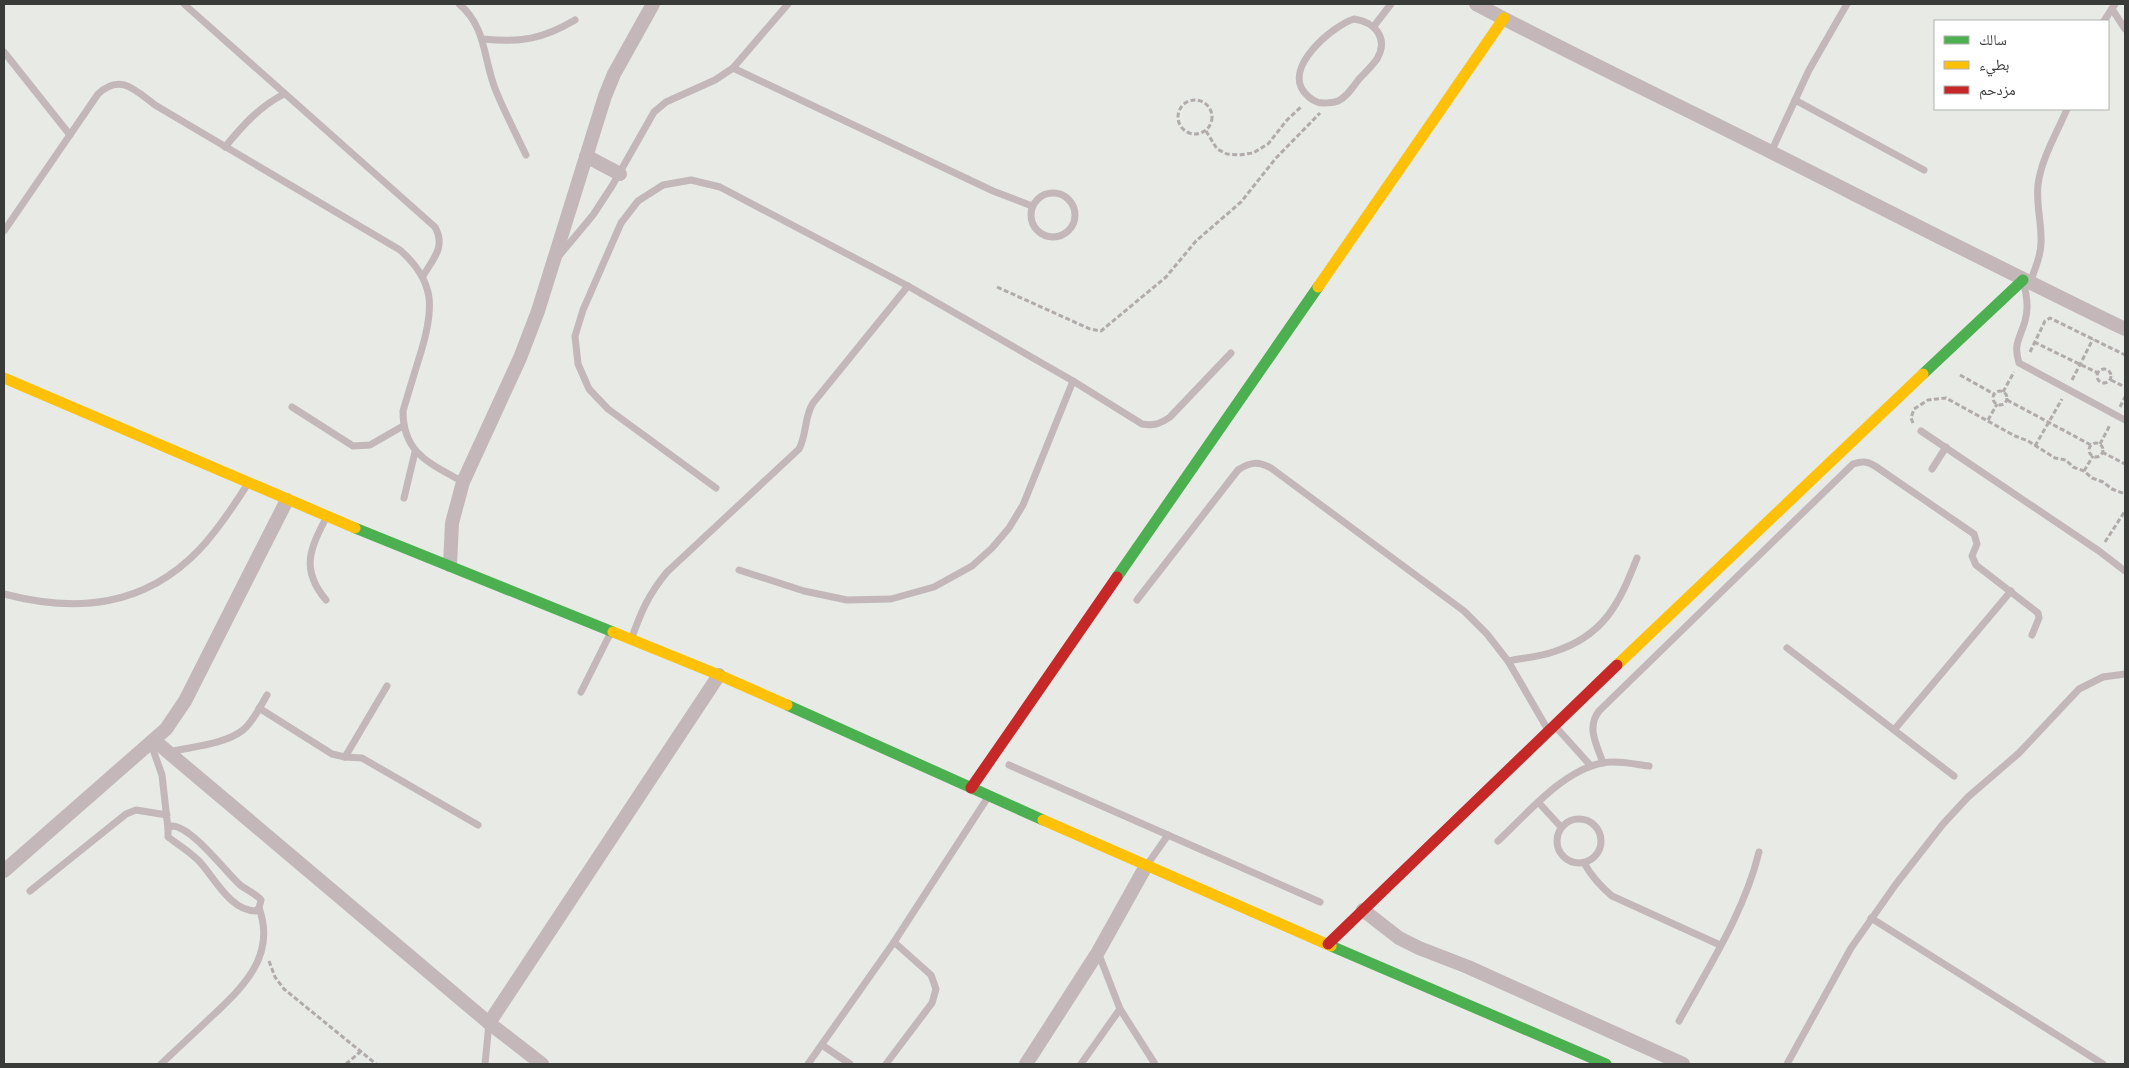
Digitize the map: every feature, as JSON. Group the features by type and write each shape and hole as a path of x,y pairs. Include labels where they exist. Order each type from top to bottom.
{"street":[{"path":"450,565 452,523 463,482 520,358 538,311 597,118 608,89 653,4"},
{"path":"1476,4 1500,12 1588,63 1771,152 2026,282 2125,329"},
{"path":"971,788 1500,12"},
{"path":"586,156 620,174"},
{"path":"1328,944 1748,539 2026,282"},
{"path":"4,378 287,500 719,675 1146,866 1606,1064"},
{"path":"4,870 153,743 166,729 185,701 287,500"},
{"path":"489,1023 719,675"},
{"path":"153,743 168,752 489,1023 542,1064"},
{"path":"1026,1064 1098,952 1146,866"},
{"path":"1363,910 1392,933 1419,948 1468,967 1683,1064"}],"lane":[{"path":"184,4 435,227 440,243 423,276"},
{"path":"459,4 468,11 477,25 483,39 495,90 526,154"},
{"path":"553,263 593,215 620,174 654,112 673,98 715,80 733,68 788,4"},
{"path":"1374,26 1391,4"},
{"path":"1771,152 1809,70 1847,4"},
{"path":"2105,20 2114,6"},
{"path":"2114,6 2125,29"},
{"path":"1354,19 1365,20 1374,26 1380,37 1381,48 1376,59 1346,95 1338,101 1328,104 1318,103 1309,98 1302,89 1299,78 1301,66 1308,56 1343,22 1354,19"},
{"path":"483,39 507,42 531,39 554,32 575,20"},
{"path":"4,52 70,135"},
{"path":"733,68 993,191 1032,206"},
{"path":"4,231 98,94 105,87 114,84 124,84 225,147 400,250 413,262 423,276 430,300 430,325 403,411 403,426 407,440 415,452 426,461 463,482"},
{"path":"225,147 244,123 256,112 284,94"},
{"path":"1795,100 1924,170"},
{"path":"2067,110 2042,167 2038,182 2037,212 2042,240 2040,254 2026,282 2027,307 2016,348 2019,363 2125,420"},
{"path":"716,488 608,408 589,389 578,364 575,336 583,310 620,223 638,201 663,185 691,180 720,187 908,286 1073,381 1142,424 1162,423 1170,417 1231,353"},
{"path":"1047,193 1057,193 1066,197 1073,204 1076,214 1074,224 1068,232 1059,237 1049,237 1039,233 1033,226 1030,216 1032,206 1038,198 1047,193"},
{"path":"631,640 648,596 667,572 799,449 804,439 806,418 813,403 908,286"},
{"path":"739,570 804,591 847,600 891,599 934,588 972,566 992,548 1009,528 1023,505 1073,381"},
{"path":"292,407 353,446 370,445 403,426"},
{"path":"1921,431 2099,550 2125,571"},
{"path":"1932,469 1946,447"},
{"path":"404,498 415,452"},
{"path":"1603,763 1592,726 1599,711 1853,464 1860,461 1868,462 1970,531 1976,539 1972,556 1976,565 2038,613 2039,618 2032,635"},
{"path":"1137,600 1238,470 1248,463 1260,462 1271,468 1464,611 1487,634 1508,661 1552,728 1591,766"},
{"path":"4,594 33,601 77,605 105,602 131,594 156,583 179,568 199,550 249,483"},
{"path":"326,600 317,588 311,574 310,562 312,544 327,516"},
{"path":"1508,661 1553,652 1578,641 1600,625 1618,604 1637,558"},
{"path":"1894,730 2011,591"},
{"path":"582,692 611,632"},
{"path":"1787,648 1954,776"},
{"path":"1787,1064 1851,948 1871,918 1943,824 1968,797 2019,753 2079,689 2103,677 2125,674"},
{"path":"345,757 387,686"},
{"path":"168,752 233,736 243,730 267,695"},
{"path":"259,708 332,754 362,758 478,825"},
{"path":"153,743 162,775 168,837 199,862 225,895 247,910 256,911 259,908"},
{"path":"1498,841 1570,777 1591,766 1616,762 1648,766"},
{"path":"1009,765 1320,902"},
{"path":"808,1064 894,942 988,796"},
{"path":"1539,803 1561,827"},
{"path":"30,891 126,814 136,810 167,815"},
{"path":"1582,818 1596,826 1602,840 1597,854 1584,863 1569,861 1559,850 1558,834 1561,827 1574,819 1582,818"},
{"path":"161,1064 240,990 251,975 259,959 264,942 265,924 259,908 261,900 258,896 239,884 203,846 176,826 168,829"},
{"path":"1146,866 1168,834"},
{"path":"1679,1021 1743,903 1753,878 1760,852"},
{"path":"1584,863 1596,881 1612,896 1720,945"},
{"path":"1871,918 2103,1064"},
{"path":"886,1064 932,1003 936,989 931,975 894,942"},
{"path":"1098,952 1120,1009 1155,1064"},
{"path":"1081,1064 1120,1009"},
{"path":"485,1064 489,1023"},
{"path":"822,1044 850,1064"}],"path":[{"path":"1206,130 1217,149 1227,154 1253,153 1268,144 1287,120 1309,98"},
{"path":"1197,100 1209,106 1212,119 1206,130 1193,134 1181,128 1178,115 1184,103 1197,100"},
{"path":"997,287 1090,329 1101,331 1160,283 1196,241 1240,202 1276,158 1328,104"},
{"path":"2028,355 2045,320 2050,318 2125,355"},
{"path":"2034,342 2098,373"},
{"path":"2019,363 2003,392 2006,400 2091,445 2100,444 2102,452 2125,464"},
{"path":"2098,373 2104,369 2108,370 2112,376 2111,380"},
{"path":"2098,373 2098,380 2101,383 2109,383 2111,380"},
{"path":"1960,375 1994,394"},
{"path":"2111,380 2125,387"},
{"path":"1994,394 1998,391 2003,392"},
{"path":"1994,394 1994,401 1997,404"},
{"path":"1921,431 1913,424 1912,413 1919,405 1936,398 1946,398 2015,436 2028,440 2055,458 2066,460 2078,470 2084,471 2092,478 2125,494"},
{"path":"1997,404 2001,405 2006,400"},
{"path":"1988,420 1997,404"},
{"path":"2091,445 2089,449 2093,456"},
{"path":"2093,456 2097,457 2102,452"},
{"path":"2084,471 2093,456"},
{"path":"2099,550 2125,511"},
{"path":"264,942 273,972 284,989 376,1064"},
{"path":"346,1064 360,1052"}],"traffic: fast":[{"path":"1923,374 2023,280"},
{"path":"1117,577 1318,287"},
{"path":"355,528 613,632"},
{"path":"787,705 1043,820"},
{"path":"1331,946 1606,1064"}],"traffic: slow":[{"path":"1318,287 1504,18"},
{"path":"1617,665 1923,374"},
{"path":"4,378 355,528"},
{"path":"613,632 787,705"},
{"path":"1043,820 1331,946"}],"traffic: jam":[{"path":"971,788 1117,577"},
{"path":"1328,944 1617,665"}]}
